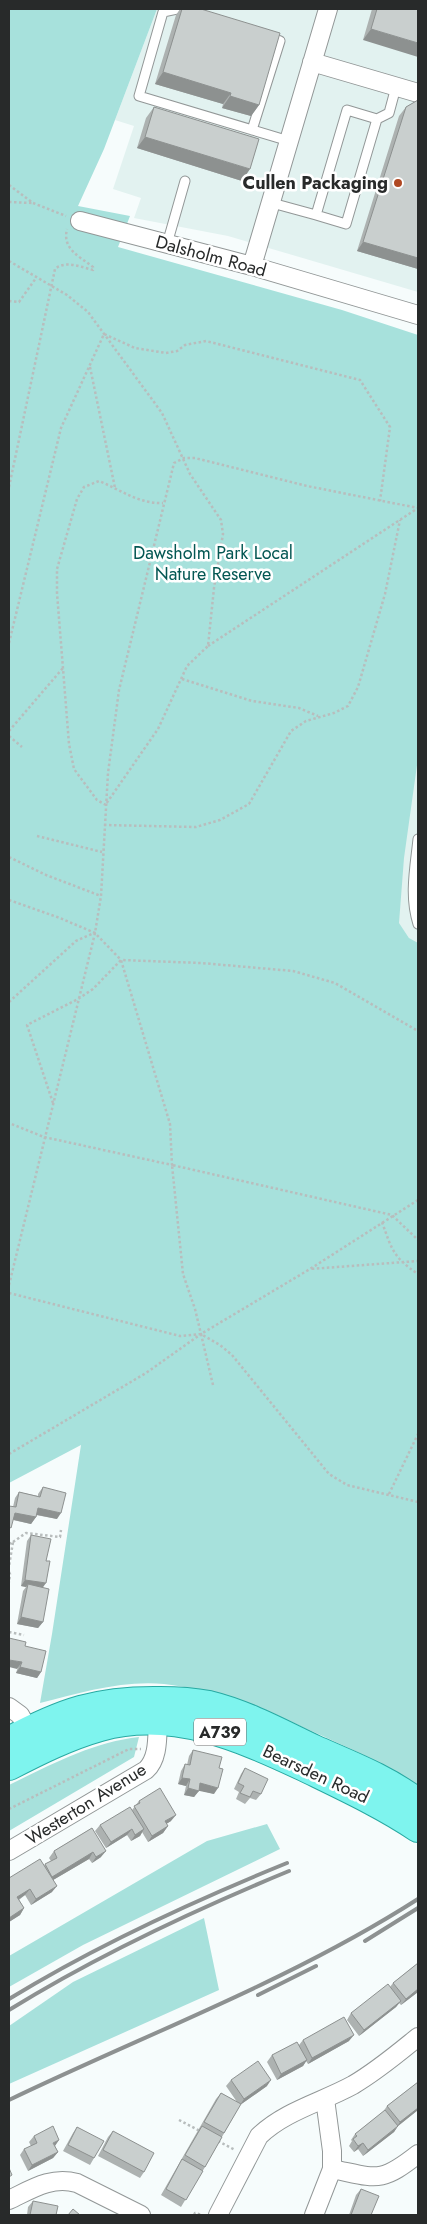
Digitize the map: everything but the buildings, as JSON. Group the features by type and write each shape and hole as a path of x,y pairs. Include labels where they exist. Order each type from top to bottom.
{"main road":[{"name":"Bearsden Road","path":"9,1766 26,1741 74,1711 128,1700 208,1705 230,1712 363,1783 393,1811 418,1828"},
{"name":"Bearsden Road","path":"26,1741 101,1726 134,1721 158,1720 206,1728 363,1783 398,1788 418,1803"}],"street":[{"path":"252,266 328,9"},
{"path":"312,62 418,93"},
{"name":"Dalsholm Road","path":"75,219 252,266 418,315"},
{"path":"9,1707 20,1716 26,1741"},
{"name":"Westerton Avenue","path":"9,1851 146,1770 154,1756 158,1720"},
{"path":"218,2215 259,2136 279,2120 325,2099 379,2068 418,2037"},
{"path":"314,2215 332,2169 332,2151 325,2099"},
{"path":"332,2169 372,2177 383,2176 400,2169 418,2154"},
{"path":"9,2200 43,2183 65,2180 77,2183 141,2215"}],"lane":[{"path":"182,10 163,12 139,96 289,141"},
{"path":"252,130 280,40 262,35"},
{"path":"316,215 347,110 377,118 389,113 396,87"},
{"path":"272,203 346,224 377,118"},
{"path":"167,244 186,181"},
{"path":"418,839 412,888 413,908 418,924"}],"path":[{"path":"9,184 33,203 75,219 65,242 93,267 92,270 70,265 58,266 55,269 9,487"},
{"path":"9,202 33,203"},
{"path":"9,261 50,287 67,295 88,312 162,413 190,474 220,520 223,534 214,588 208,646"},
{"path":"9,301 19,302 36,278"},
{"path":"9,644 61,428 104,334"},
{"path":"104,334 135,348 166,353 177,351 185,345 206,341 360,380 390,427 380,500"},
{"path":"89,366 115,488"},
{"path":"9,1285 95,933 101,896 104,825 119,690 174,463 184,458 195,458 307,486 418,508"},
{"path":"106,805 97,800 74,769 69,744 64,667 56,593 57,569 77,499 84,487 99,481 136,500 152,504 163,503"},
{"path":"106,805 158,729 187,666 208,646 418,508"},
{"path":"104,825 196,827 220,820 250,804 291,731 306,721 334,713 348,706 358,687 385,594 400,520"},
{"path":"9,731 64,667"},
{"path":"182,679 252,701 299,708 320,717"},
{"path":"9,736 22,747"},
{"path":"38,836 102,852"},
{"path":"9,857 46,875 101,896"},
{"path":"9,900 95,933 121,960 170,1124 172,1165 183,1274 195,1309 213,1385"},
{"path":"9,1002 76,941 95,933"},
{"path":"53,1103 26,1025 78,999 93,989 121,960 201,963 293,971 335,983 418,1031"},
{"path":"9,1123 44,1137 392,1215 418,1240"},
{"path":"9,1454 146,1373 200,1334 310,1269 418,1200"},
{"path":"382,1222 393,1252 401,1262 418,1274"},
{"path":"310,1269 418,1261"},
{"path":"9,1293 180,1336 200,1334 220,1345 232,1355 329,1474 348,1485 418,1502"},
{"path":"389,1494 418,1434"},
{"path":"9,1544 26,1533 60,1538 61,1530"},
{"path":"9,1566 13,1542"},
{"path":"9,1572 9,1582"},
{"path":"9,1632 24,1635"},
{"path":"9,1809 121,1752 138,1749 154,1756"},
{"path":"179,2120 205,2134"},
{"path":"213,2138 248,2157"},
{"path":"194,2215 195,2213 203,2215"}],"shaded area":[{"path":"157,9 418,9 418,292 228,236 134,218 141,198 113,189 134,126 115,120"},
{"path":"418,711 418,950 393,916"}],"green space":[{"name":"Dawsholm Park Local Nature Reserve","path":"9,9 157,9 104,149 78,206 130,216 118,247 342,310 418,335 418,758 404,858 399,923 409,938 418,943 418,1785 365,1756 266,1710 202,1690 164,1684 133,1684 101,1688 40,1703 81,1445 9,1483"},
{"path":"139,1737 134,1757 9,1831 9,1785 88,1749"},
{"path":"267,1824 280,1849 83,1945 9,1987 9,1956 207,1841"},
{"path":"204,1918 219,1990 9,2084 9,2026 73,1982"}],"railway":[{"path":"9,1999 76,1960 145,1925 287,1863"},
{"path":"9,2010 111,1952 217,1902 289,1871"},
{"path":"9,2100 217,2006 319,1956 418,1899"},
{"path":"365,1941 418,1908"},
{"path":"258,1995 316,1966"}],"place":[{"name":"Cullen Packaging","path":"398,183"}]}
